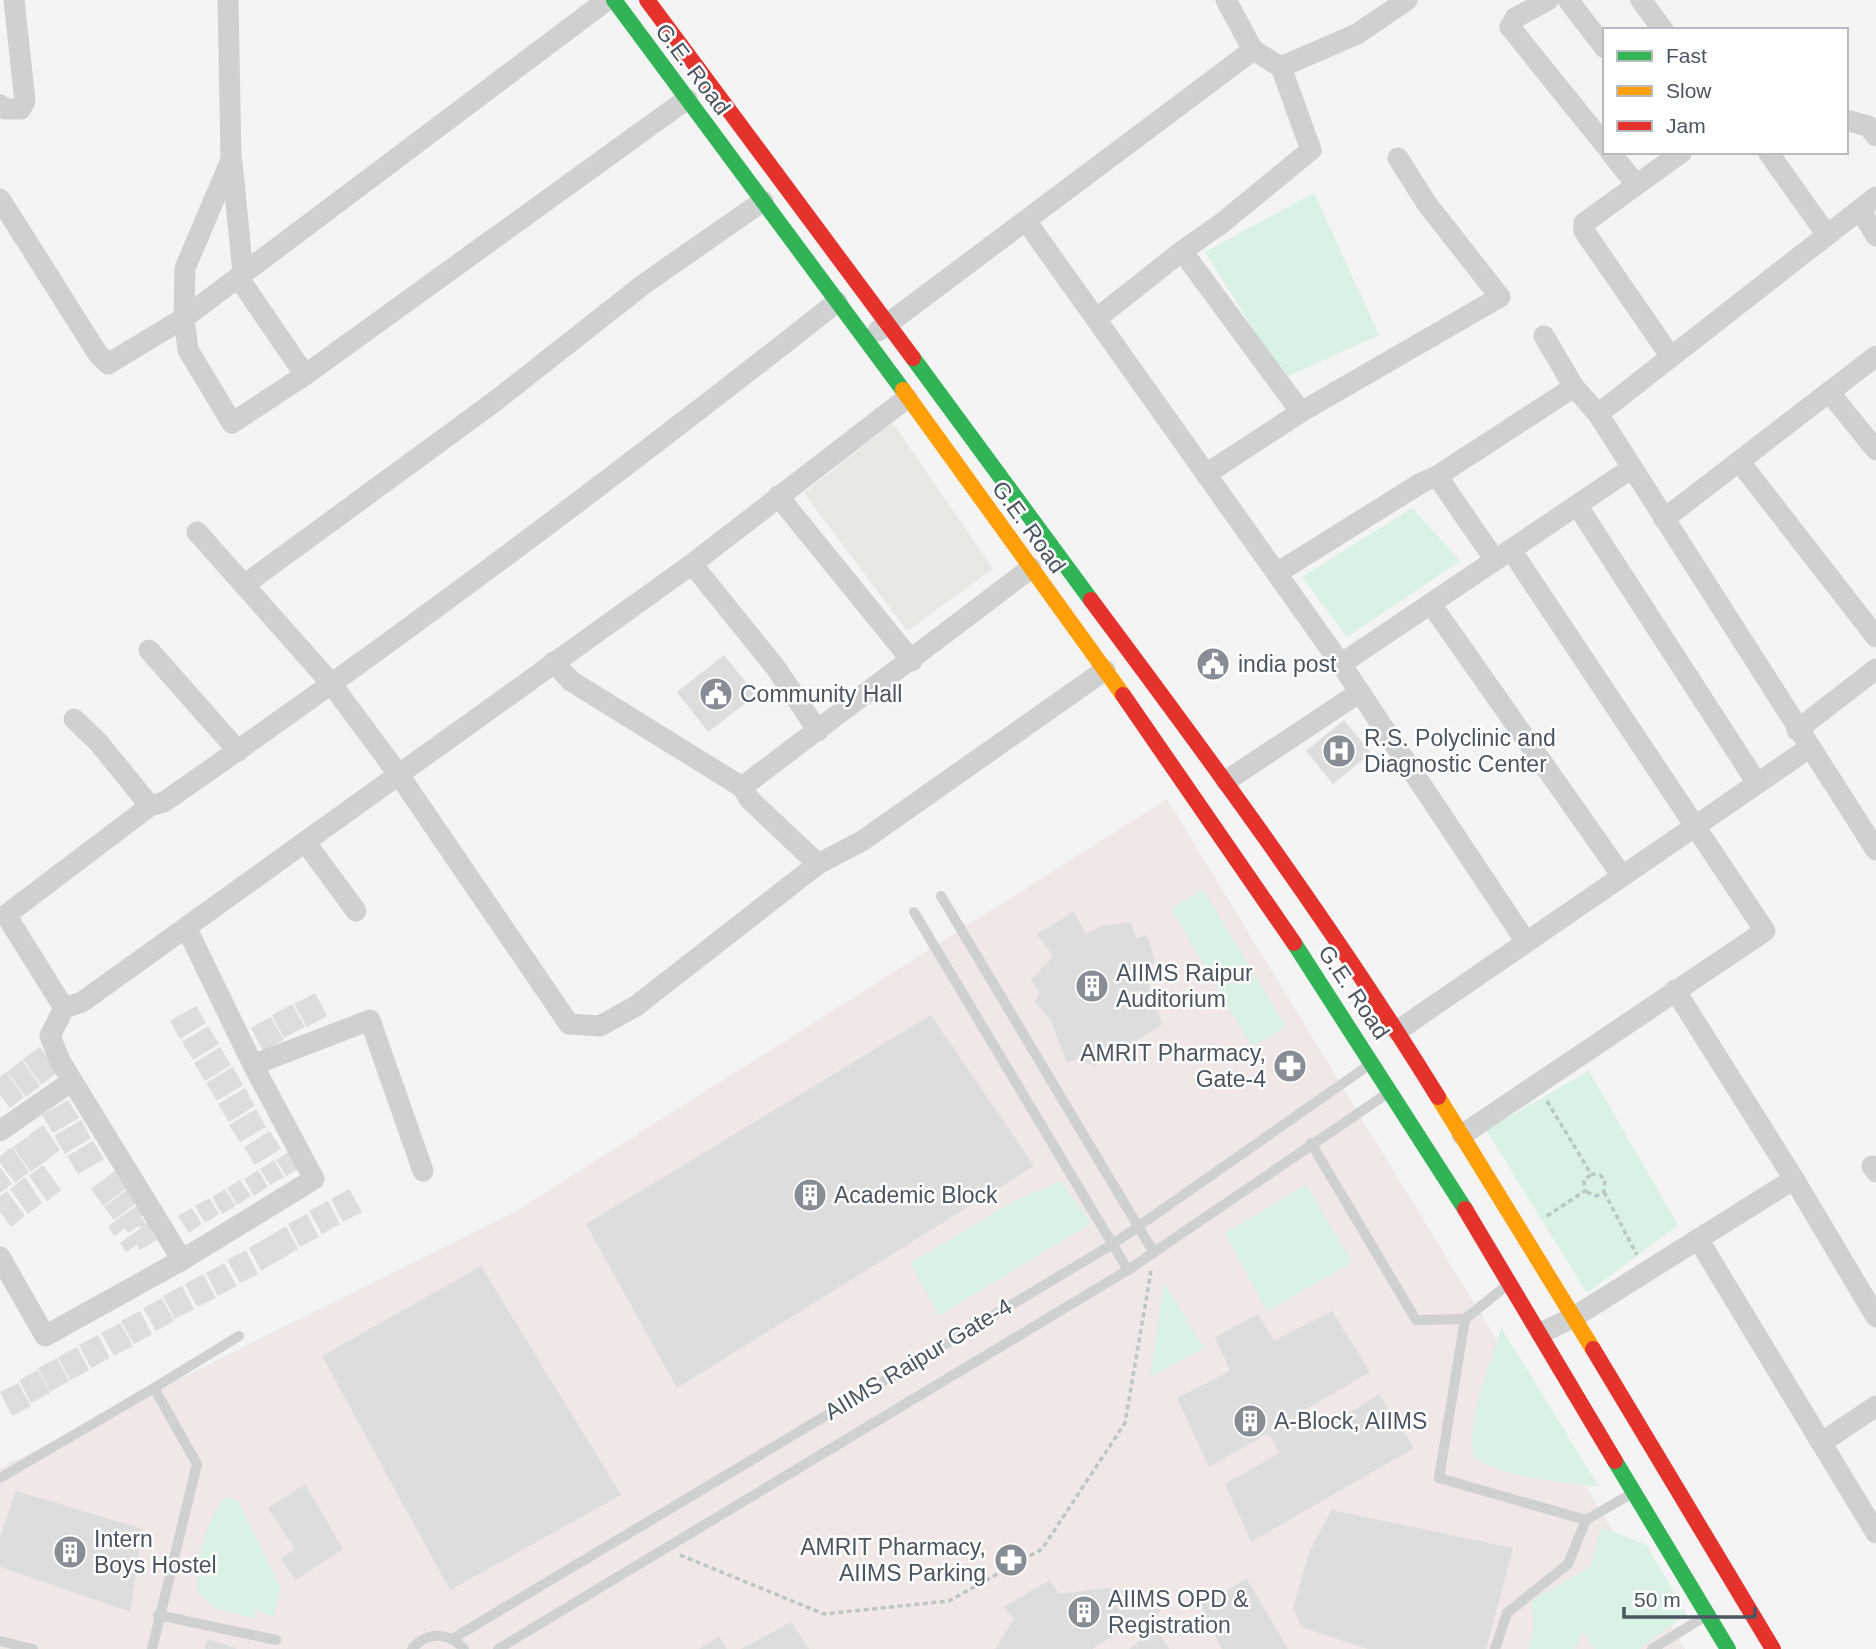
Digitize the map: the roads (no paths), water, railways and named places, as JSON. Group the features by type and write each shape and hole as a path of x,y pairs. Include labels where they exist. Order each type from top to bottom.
{"main road":[{"name":"G.E. Road","path":"614,0 865,339 1188,784 1373,1062 1541,1333 1724,1648"},
{"path":"647,0 1226,781 1397,1031 1574,1317 1773,1649"}],"street":[{"path":"0,105 5,109 21,109 25,101 14,0"},
{"path":"228,0 231,160 241,275 305,374"},
{"path":"0,199 98,354 108,364 184,318 607,0"},
{"path":"1096,319 1223,222 1311,150 1281,67 1253,50 1226,0"},
{"path":"1281,67 1357,34 1407,0"},
{"path":"1548,0 1515,18 1510,27 1603,143"},
{"path":"1568,0 1603,45"},
{"path":"1641,0 1662,28"},
{"path":"865,339 889,324 1253,50"},
{"path":"231,160 185,268 184,318 188,350 232,423 305,374 687,99"},
{"path":"1848,121 1868,127 1876,136"},
{"path":"1612,154 1636,184"},
{"path":"1671,357 1584,232 1584,223 1679,154"},
{"path":"1780,157 1828,235"},
{"path":"1206,474 1301,412 1500,297 1427,204 1398,158"},
{"path":"244,585 494,401 644,284 762,201"},
{"path":"1598,414 1868,203 1876,236"},
{"path":"1026,221 1341,664 1526,942"},
{"path":"1182,251 1301,412"},
{"path":"64,1008 6,915 150,806 164,802 238,751 665,438 837,302"},
{"path":"1544,336 1574,387 1598,414 1876,850"},
{"path":"1664,519 1876,356"},
{"path":"1277,573 1421,483 1437,476 1574,387"},
{"path":"1829,392 1876,450"},
{"path":"182,1259 72,1081 50,1036 64,1008 82,1002 187,929 692,564 907,398"},
{"path":"1739,461 1876,637"},
{"path":"1341,664 1632,468"},
{"path":"1437,476 1503,555 1695,826 1765,931 1462,1135"},
{"path":"778,496 912,661"},
{"path":"1577,505 1758,783"},
{"path":"197,532 330,682 399,775 569,1024 600,1026 636,1006 818,864 862,841 1105,670"},
{"path":"692,564 776,668 818,731"},
{"path":"742,787 912,661 1031,568"},
{"path":"1431,604 1622,876"},
{"path":"149,650 238,751"},
{"path":"553,662 571,681 742,787 750,800 818,864"},
{"path":"1397,1031 1758,783 1876,669"},
{"path":"1226,781 1360,692"},
{"path":"74,719 99,743 150,806"},
{"path":"306,843 356,911"},
{"path":"0,1257 45,1336 182,1259 314,1179 253,1065 187,929"},
{"path":"1675,990 1794,1179 1876,1317"},
{"path":"253,1065 370,1020 423,1171"},
{"path":"0,1131 72,1081"},
{"path":"1541,1333 1574,1317 1794,1179"},
{"path":"1698,1239 1876,1533"},
{"path":"1821,1443 1876,1406"}],"lane":[{"path":"941,896 1154,1253"},
{"path":"914,912 1128,1270"},
{"name":"AIIMS Raipur Gate-4","path":"452,1639 1113,1244 1373,1062"},
{"name":"AIIMS Raipur Gate-4","path":"498,1649 1128,1270 1390,1091"},
{"path":"1311,1143 1416,1320 1465,1319 1510,1283"},
{"path":"1465,1319 1439,1478 1587,1520"},
{"path":"0,1478 239,1336"},
{"path":"152,1649 158,1615 197,1464 155,1388"},
{"path":"1494,1649 1507,1613 1568,1564 1587,1520 1635,1492"},
{"path":"158,1615 276,1640"},
{"path":"1652,1649 1706,1616"},
{"path":"412,1649 431,1636 452,1639 464,1649"},
{"path":"0,1641 33,1649"}],"place":[{"name":"india post","path":"1213,664"},
{"name":"Community Hall","path":"716,694"},
{"name":"R.S. Polyclinic and Diagnostic Center","path":"1339,751"},
{"name":"AIIMS Raipur Auditorium","path":"1092,986"},
{"name":"AMRIT Pharmacy, Gate-4","path":"1290,1066"},
{"name":"Academic Block","path":"810,1195"},
{"name":"A-Block, AIIMS","path":"1250,1421"},
{"name":"Intern Boys Hostel","path":"70,1552"},
{"name":"AMRIT Pharmacy, AIIMS Parking","path":"1011,1560"},
{"name":"AIIMS OPD & Registration","path":"1084,1612"}]}
